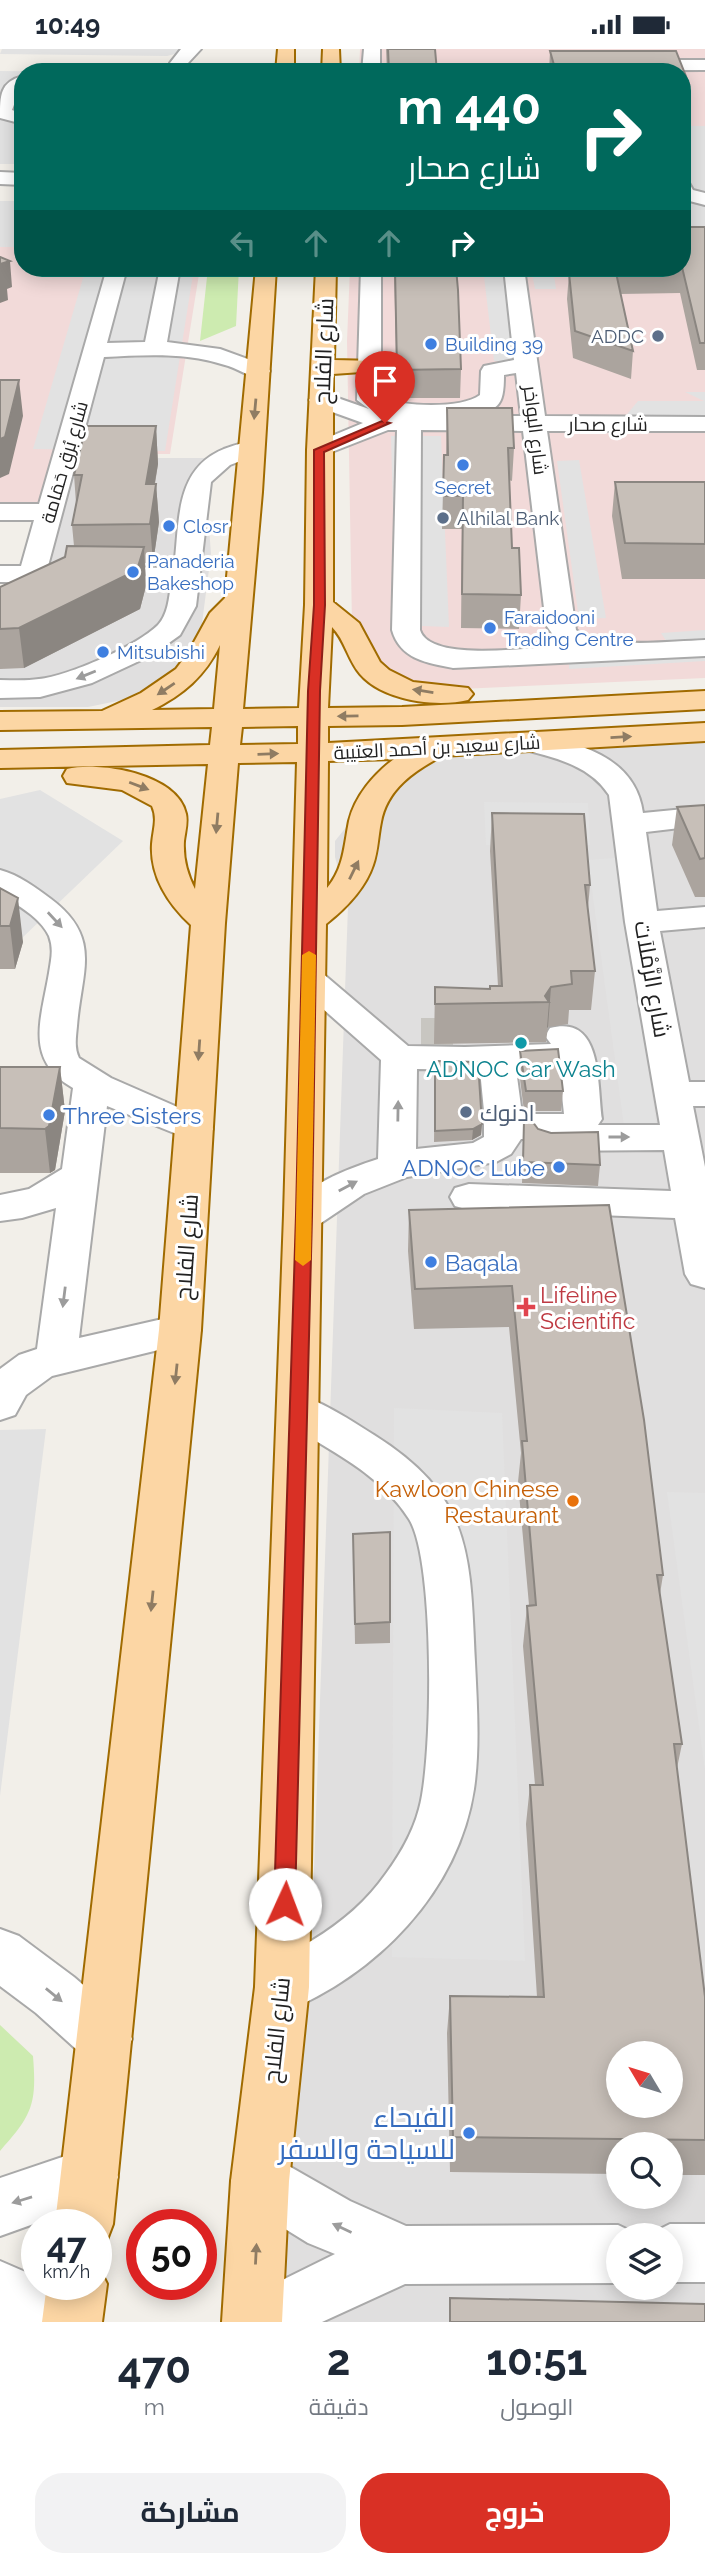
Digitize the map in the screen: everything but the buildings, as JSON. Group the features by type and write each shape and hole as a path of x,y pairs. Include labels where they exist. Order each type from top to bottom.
{"main road":[{"name":"شارع الفلاح","path":"86,2201 180,1330 208,923 239,600 265,277"},
{"name":"شارع الفلاح","path":"251,2322 260,2181 282,1987 299,1411 313,753 319,605 319,450 326,277"},
{"path":"322,366 368,366"},
{"path":"100,720 150,699 180,679 202,654 215,622 239,600"},
{"path":"319,605 344,624 374,672 393,684 440,694 541,695 588,708"},
{"name":"شارع سعيد بن أحمد العتيبة","path":"0,759 225,736 314,717 588,708 705,700"},
{"name":"شارع سعيد بن أحمد العتيبة","path":"0,721 100,720 225,736 313,753 705,732"},
{"path":"310,921 328,907 353,874 360,857 368,810 380,788 403,767 436,748"},
{"path":"0,767 41,776 108,778 156,793 168,805 171,813 168,859 176,886 194,911 208,923"},
{"path":"72,2322 75,2300"}],"street":[{"path":"179,63 181,58 193,49"},
{"path":"14,94 2,112 14,118"},
{"path":"0,180 3,184 0,190"},
{"name":"شارع بُرق حَمَامة","path":"32,575 115,277"},
{"path":"155,349 168,277"},
{"path":"371,277 368,366 369,400 374,404 392,409 466,410 481,407 491,401 492,371 504,367 528,366"},
{"name":"شارع البواخر","path":"515,277 562,632 567,638 585,646 644,651"},
{"path":"195,349 261,325"},
{"path":"95,350 195,349 231,358 259,371"},
{"name":"شارع صحار","path":"321,400 397,423 705,424"},
{"path":"397,423 406,630 414,646 424,652 453,659 705,647"},
{"name":"شارع صحار","path":"319,450 397,423"},
{"path":"0,689 61,684 102,668 150,644 170,629 178,618 186,576 198,482 203,473 222,459 252,448"},
{"path":"0,512 50,512"},
{"path":"0,574 186,576"},
{"name":"شارع الرَّمْلاَت","path":"528,742 571,753 589,761 612,776 625,795 642,922 689,1094 679,1137 705,1274"},
{"path":"628,824 705,816"},
{"path":"0,880 44,909 62,928 68,939 70,950 59,1058 71,1073 194,1129"},
{"path":"642,922 705,917"},
{"path":"309,979 363,1025 452,1055 564,1045 583,1119 569,1127 502,1132"},
{"path":"452,1055 502,1132"},
{"path":"397,1165 452,1055"},
{"path":"56,1359 92,1083"},
{"path":"304,1215 347,1186 397,1165 451,1150 487,1151 498,1145 502,1132"},
{"path":"502,1132 679,1137"},
{"path":"6,1208 51,1195 80,1174"},
{"path":"469,1197 692,1205"},
{"path":"6,1208 44,1222 71,1242"},
{"path":"0,1404 8,1387 17,1377 41,1363 180,1330"},
{"path":"282,1987 336,1956 382,1918 416,1873 439,1824 451,1773 448,1575 446,1547 436,1520 421,1496 401,1475 299,1411"},
{"path":"0,1954 55,1995 105,2039"},
{"path":"260,2181 329,2222 405,2255"},
{"path":"0,2207 86,2201"},
{"path":"683,2253 705,2253"},
{"path":"261,2322 327,2287 405,2255 606,2254"},
{"path":"0,2291 66,2322"}],"shaded area":[{"path":"2,49 194,49 167,56 0,54"},
{"path":"360,49 705,49 705,678 460,689 421,684 365,659 352,625 347,341 350,277 691,277 691,63 359,63"},
{"path":"0,71 14,71 14,164 0,164"},
{"path":"691,126 705,126 705,249 691,249"},
{"path":"0,201 14,201 14,247 0,247"},
{"path":"0,203 14,204 14,277 199,277 170,454 57,454 37,522 0,522"},
{"path":"83,277 193,277 165,451 33,449"},
{"path":"484,277 504,277 515,362 494,361"},
{"path":"533,277 554,277 556,289 535,289"},
{"path":"685,392 705,392 705,418 624,418 638,401 704,401"},
{"path":"391,436 441,436 449,627 396,625"},
{"path":"74,458 204,458 211,554 201,631 192,654 157,685 132,698 88,707 0,707 0,616"},
{"path":"579,460 606,618 579,619 557,461"},
{"path":"705,630 705,661 569,669 569,661 675,654 661,633"},
{"path":"705,740 705,2322 282,2322 292,2155 311,1955 348,906 335,857 335,841 359,811 427,758"},
{"path":"40,790 123,841 21,939 0,924 0,799"},
{"path":"484,802 588,803 590,845 486,845"},
{"path":"615,858 657,1127 624,1126 588,860"},
{"path":"394,1408 502,1413 525,1961 392,1957"},
{"path":"46,1429 0,1796 0,1430"},
{"path":"667,1492 705,1493 705,1770"}],"green space":[{"path":"207,277 239,277 236,326 200,341"},
{"path":"0,2025 33,2056 34,2086 26,2118 0,2151"}],"tunnel":[{"path":"421,1034 456,1034"}],"slow traffic":[{"path":"303,1260 309,955"}],"place":[{"name":"ADDC","path":"658,336"},
{"name":"Building 39","path":"431,344"},
{"name":"Secret","path":"463,465"},
{"name":"Alhilal Bank","path":"443,518"},
{"name":"Closr","path":"169,526"},
{"name":"Panaderia Bakeshop","path":"133,572"},
{"name":"Faraidooni Trading Centre","path":"490,628"},
{"name":"Mitsubishi","path":"103,652"},
{"name":"ADNOC Car Wash","path":"521,1043"},
{"name":"ادنوك","path":"466,1112"},
{"name":"Three Sisters","path":"49,1115"},
{"name":"ADNOC Lube","path":"559,1167"},
{"name":"Baqala","path":"431,1262"},
{"name":"Lifeline Scientific","path":"526,1307"},
{"name":"Kawloon Chinese Restaurant","path":"573,1501"},
{"name":"الفيحاء للسياحة والسفر","path":"469,2133"}],"route":[{"path":"285,1904 304,1215 314,691 319,605 319,450 385,423"}]}
